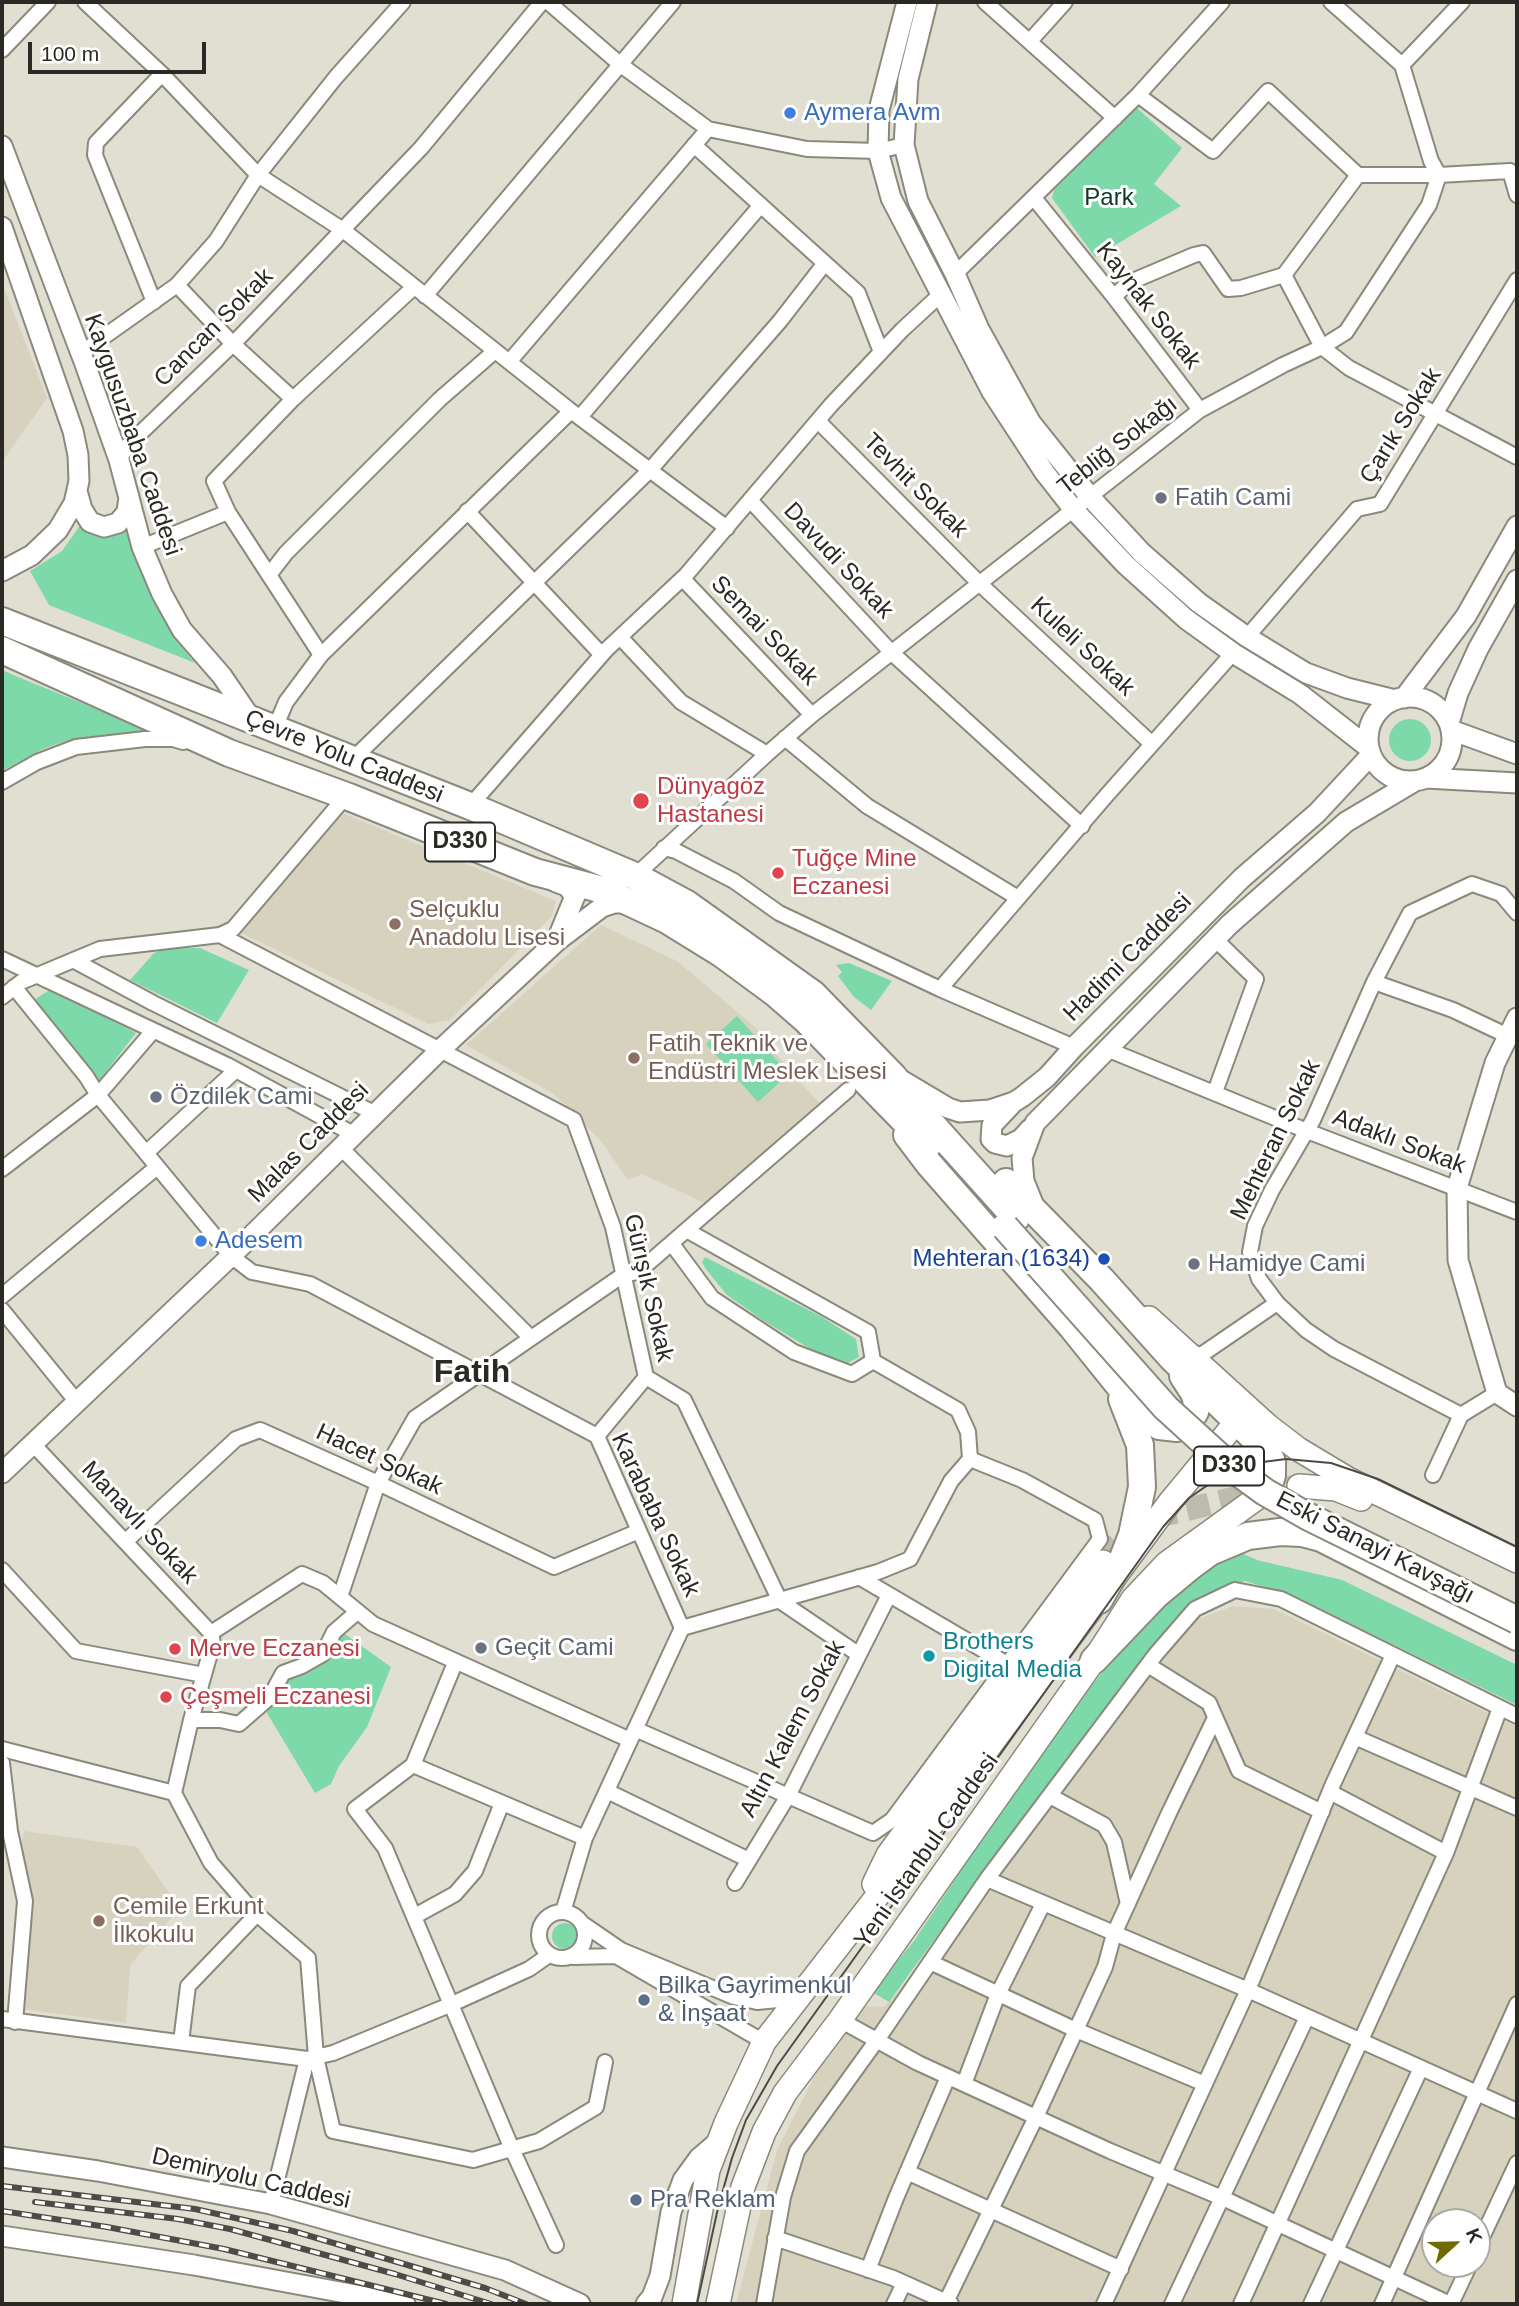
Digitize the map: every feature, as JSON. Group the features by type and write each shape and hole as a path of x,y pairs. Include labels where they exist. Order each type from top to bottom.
{"highway":[{"name":"Çevre Yolu Caddesi","path":"2,621 470,806 635,876 687,904 813,994 886,1084"},
{"name":"Çevre Yolu Caddesi","path":"2,650 229,753 349,797 535,872 603,890 667,920 711,947 775,993 919,1110 1020,1220"},
{"path":"886,1084 929,1164 1072,1327 1110,1375 1158,1426 1177,1428 1192,1418 1197,1402 1178,1354"},
{"path":"1020,1220 1102,1280 1178,1354 1269,1455 1273,1469 1269,1485"},
{"name":"Eski Sanayi Kavşağı","path":"1020,1220 1159,1378 1236,1452 1293,1492 1335,1515 1517,1602"},
{"name":"Eski Sanayi Kavşağı","path":"1020,1220 1166,1408 1232,1468 1307,1516 1517,1620"},
{"path":"1099,1600 1123,1558 1132,1535 1143,1476 1137,1436 1110,1375"},
{"path":"1094,1660 1156,1595 1191,1566 1227,1544 1248,1536 1273,1532 1302,1533 1321,1538 1517,1637"}],"main road":[{"path":"907,2 879,110 878,151 891,198 992,392 1045,473 1074,510 1126,565 1186,619 1233,653 1300,694 1370,751 1379,767 1390,776 1403,780 1517,783"},
{"path":"927,2 908,79 904,145 918,201 979,329 1031,423 1090,497 1142,553 1199,603 1247,637 1306,673 1347,688 1400,699 1418,698 1431,703 1442,712 1450,727 1517,754"},
{"name":"Kaygusuzbaba Caddesi","path":"2,146 120,460 142,547 162,594 182,630 263,725"},
{"path":"2,227 73,431 78,455 79,481 74,503 58,530 32,555 2,571"},
{"path":"76,491 90,522 104,527 118,523 127,512 129,494"},
{"path":"1370,751 1368,736 1377,713 1400,699 1466,616 1517,526"},
{"path":"1420,780 1444,764 1449,753 1450,727 1458,693 1478,649 1517,580"},
{"name":"Hadimi Caddesi","path":"886,1084 960,1112 990,1110 1014,1102 1047,1077 1242,878 1317,813 1370,751"},
{"name":"Hadimi Caddesi","path":"1020,1220 1028,1191 1021,1158 1035,1123 1215,939 1346,822 1420,780"},
{"path":"535,872 567,886 575,896 557,940"},
{"name":"Malas Caddesi","path":"2,1473 231,1256 374,1113 444,1053 557,940 602,907 614,903 635,904"},
{"path":"1517,1018 1494,1063 1457,1188 1458,1260 1494,1384 1517,1406"},
{"path":"1014,1102 992,1125 990,1134 995,1143 1002,1146 1014,1144 1035,1123"},
{"path":"1178,1354 1298,1449 1371,1491 1517,1561"},
{"name":"Yeni İstanbul Caddesi","path":"684,2304 708,2170 764,2042 1099,1600 1170,1502 1237,1420"},
{"name":"Yeni İstanbul Caddesi","path":"718,2304 744,2187 764,2132 785,2093 840,2020 1094,1660 1124,1612 1155,1575 1257,1498 1269,1485"},
{"path":"1299,1486 1336,1489 1349,1493 1517,1577"},
{"name":"Yeni İstanbul Caddesi","path":"853,1927 888,1855 1103,1562"},
{"path":"646,2304 652,2297 660,2276 671,2211 683,2180 699,2158 719,2141"},
{"name":"Demiryolu Caddesi","path":"2,2157 98,2171 271,2204 505,2270 580,2304"},
{"path":"2,2236 194,2265 405,2304"}],"street":[{"path":"2,50 48,2"},
{"path":"85,2 162,74 258,175 343,230 576,414 727,528"},
{"path":"81,354 177,285 216,241 258,175 336,77 403,2"},
{"name":"Cancan Sokak","path":"120,460 127,446 233,344 421,148 542,2"},
{"path":"548,2 621,65 708,129 807,149 878,151 904,145"},
{"path":"321,655 228,512 214,481 293,399 420,292 621,65 673,2"},
{"path":"985,2 1115,118"},
{"path":"1030,41 1065,2"},
{"path":"955,274 1138,95 1222,2"},
{"path":"1331,2 1402,65 1431,160 1439,175"},
{"path":"1402,65 1462,2"},
{"path":"154,302 95,155 96,143 162,74"},
{"path":"1138,95 1213,152 1268,91 1358,175 1439,175 1514,166 1517,195"},
{"path":"509,362 708,129"},
{"path":"694,145 858,293 881,352"},
{"path":"1114,297 1128,283 1203,253 1228,289 1241,288 1284,275 1358,175"},
{"name":"Tebliğ Sokağı","path":"635,876 812,715 1200,410 1346,332 1429,205 1439,175"},
{"name":"Kaynak Sokak","path":"1034,198 1200,410"},
{"path":"263,725 286,702 321,655 467,511 576,414 761,205"},
{"path":"352,760 650,470 780,321 825,263"},
{"path":"1284,275 1322,347 1349,368 1517,457"},
{"name":"Çarık Sokak","path":"1247,637 1357,509 1380,504 1517,280"},
{"path":"177,285 233,344 293,399"},
{"path":"470,806 601,654 683,579 818,421 881,352 941,294"},
{"path":"269,575 286,553 440,399 495,351"},
{"name":"Tevhit Sokak","path":"818,421 980,584"},
{"name":"Davudi Sokak","path":"750,500 892,653 1082,826"},
{"path":"467,511 601,654"},
{"path":"142,547 228,512"},
{"name":"Semai Sokak","path":"683,579 812,715"},
{"name":"Kuleli Sokak","path":"980,584 1152,744"},
{"path":"620,637 681,702 767,754"},
{"path":"940,989 1233,653"},
{"path":"785,738 867,806 1018,898"},
{"path":"2,782 37,762 76,747 173,739 229,753"},
{"path":"8,992 35,976 100,949 220,935 233,929 341,802 349,797"},
{"path":"664,848 677,851 734,881 779,913 940,989 1074,1047"},
{"name":"Mehteran Sokak","path":"1461,1415 1334,1349 1306,1330 1277,1303 1259,1279 1250,1252 1255,1226 1272,1190 1313,1120 1374,982 1410,913 1472,884 1501,894 1517,913"},
{"name":"Gürışık Sokak","path":"220,935 574,1120 613,1227 646,1377 684,1400 780,1601"},
{"path":"1215,939 1256,979 1215,1092"},
{"path":"2,959 236,1070 347,1140 531,1338"},
{"path":"73,960 374,1113"},
{"path":"1374,982 1453,1010 1508,1036"},
{"name":"Karababa Sokak","path":"8,992 86,1076 98,1095 231,1256 252,1272 310,1283 597,1436 682,1628 585,1838 563,1912"},
{"path":"2,1169 98,1095 153,1031"},
{"name":"Adaklı Sokak","path":"1108,1050 1517,1212"},
{"path":"146,1153 236,1070"},
{"path":"340,1597 379,1483 415,1418 623,1275 638,1272 848,1090"},
{"path":"2,1296 157,1167"},
{"path":"688,1231 868,1332 873,1361"},
{"path":"672,1244 712,1297 794,1352 852,1374 873,1361"},
{"path":"1178,1354 1202,1355 1277,1303"},
{"path":"2,1310 77,1402"},
{"path":"682,1628 780,1601 910,1559 951,1481 970,1459 968,1432 958,1410 873,1361"},
{"path":"597,1436 646,1377"},
{"path":"1433,1475 1461,1415 1494,1384"},
{"name":"Hacet Sokak","path":"126,1541 236,1440 260,1430 379,1483 554,1567 639,1531"},
{"name":"Manavlı Sokak","path":"33,1444 211,1633"},
{"path":"605,2062 596,2108 539,2141 473,2160 333,2131 311,2058 308,1958 257,1914 211,1863 174,1793 191,1720 214,1643 211,1633 302,1574 323,1583 373,1625 455,1663 788,1796 873,1833 892,1820 1100,1539 1095,1520 1022,1480 970,1459"},
{"path":"2,1570 76,1651 204,1675"},
{"path":"859,1577 1007,1664"},
{"path":"764,2304 783,2197 797,2151 987,1879 1148,1665 1195,1609 1235,1590 1281,1599 1517,1716"},
{"name":"Altın Kalem Sokak","path":"735,1883 788,1796 889,1595"},
{"path":"780,1601 858,1654"},
{"path":"191,1720 220,1720 239,1724 270,1697 282,1673 323,1654 334,1632 357,1612"},
{"path":"1104,2304 1248,1990 1330,1793 1393,1655"},
{"path":"455,1663 413,1765 355,1809 385,1848 512,2149 556,2245"},
{"path":"1148,1665 1209,1703 1239,1771 1322,1812"},
{"path":"1241,2304 1446,1853 1500,1708"},
{"path":"775,2238 904,2283 948,2303 1105,1967 1114,1934 1216,1718"},
{"path":"1355,1737 1517,1808"},
{"path":"2,1749 174,1793"},
{"path":"2,1763 10,1831 25,1900 8,2020 311,2058 333,2053 452,2004 529,1969 550,1955"},
{"path":"413,1765 585,1838"},
{"path":"607,1791 749,1860"},
{"path":"1330,1793 1446,1853"},
{"path":"1050,1796 1104,1825 1114,1842 1128,1904"},
{"path":"415,1916 455,1894 475,1871 502,1803"},
{"path":"987,1879 1248,1990 1517,2111"},
{"path":"964,2084 998,1994 1043,1904"},
{"path":"764,2042 616,1956 558,1958 550,1955 541,1945 539,1930 548,1917 563,1912 571,1913 621,1950 734,1997 757,2002 778,2000 803,1992"},
{"path":"181,2042 188,1986 257,1914"},
{"path":"573,1956 579,1952 586,1940 583,1924"},
{"path":"930,1962 1076,2030 1205,2084"},
{"path":"1381,2304 1479,2094 1517,2004"},
{"path":"1172,2304 1307,2017"},
{"path":"840,2020 948,2077 1221,2198 1450,2304 1463,2278"},
{"path":"271,2204 311,2058"},
{"path":"1311,2304 1421,2068"},
{"path":"868,2270 948,2077"},
{"path":"1491,2218 1517,2163"},
{"path":"907,2172 1121,2269"},
{"path":"894,2304 904,2283"}],"shaded area":[{"path":"2,283 47,398 2,462"},
{"name":"Selçuklu Anadolu Lisesi","path":"342,813 556,901 552,916 450,1020 428,1024 239,932"},
{"name":"Fatih Teknik ve Endüstri Meslek Lisesi","path":"601,925 677,961 757,1029 789,1070 825,1109 711,1206 642,1174 628,1180 601,1141 554,1094 466,1045"},
{"path":"1233,1606 1274,1609 1517,1727 1517,2304 736,2304 777,2150 828,2050 866,2006 884,2007 899,1990 936,1944 1103,1717 1193,1621"},
{"name":"Cemile Erkunt İlkokulu","path":"24,1831 137,1847 180,1908 130,1965 126,2023 21,2009 21,1849"}],"green space":[{"name":"Park","path":"1137,108 1182,148 1154,184 1181,206 1095,257 1052,198 1054,190"},
{"path":"81,524 98,534 113,535 127,528 155,600 174,638 195,663 49,605 30,571 62,551"},
{"path":"2,670 153,732 132,732 65,741 43,749 2,771"},
{"path":"1410,719 1425,725 1431,740 1425,755 1410,761 1395,755 1389,740 1395,725"},
{"path":"168,948 200,948 249,970 217,1023 130,980 154,953"},
{"path":"849,963 892,981 871,1010 854,997 838,976 842,972 836,965"},
{"path":"53,988 136,1033 98,1082 32,1001"},
{"path":"737,1016 789,1074 758,1102 706,1044"},
{"path":"705,1257 822,1317 856,1339 859,1357 848,1363 812,1350 761,1319 726,1294 705,1268 702,1262"},
{"path":"1239,1552 1257,1560 1342,1580 1517,1665 1517,1705 1294,1596 1245,1581 1207,1596 1175,1621 1027,1812 889,2002 872,1992 914,1941 1051,1736 1142,1623 1205,1567"},
{"path":"342,1632 391,1667 367,1727 339,1766 331,1784 315,1793 267,1713 273,1687 286,1678 309,1670"},
{"path":"565,1923 574,1927 578,1936 574,1945 565,1949 556,1945 552,1936 556,1927"}],"tunnel":[{"path":"1103,1562 1116,1545 1134,1529 1164,1515 1255,1493 1299,1486"}],"tram line":[{"path":"697,2304 732,2158 746,2120 777,2066 1163,1527 1189,1498 1218,1478 1255,1463 1286,1459 1331,1463 1378,1479 1517,1547"}],"railway":[{"path":"2,2186 195,2209 293,2231 485,2288 526,2304"},
{"path":"35,2202 178,2219 230,2229 395,2274 491,2304"},
{"path":"2,2211 224,2249 446,2304"}],"place":[{"name":"Aymera Avm","path":"790,113"},
{"name":"Fatih Cami","path":"1161,498"},
{"name":"Dünyagöz Hastanesi","path":"641,801"},
{"name":"Tuğçe Mine Eczanesi","path":"778,873"},
{"name":"Selçuklu Anadolu Lisesi","path":"395,924"},
{"name":"Fatih Teknik ve Endüstri Meslek Lisesi","path":"634,1058"},
{"name":"Özdilek Cami","path":"156,1097"},
{"name":"Adesem","path":"201,1241"},
{"name":"Mehteran (1634)","path":"1104,1259"},
{"name":"Hamidye Cami","path":"1194,1264"},
{"name":"Geçit Cami","path":"481,1648"},
{"name":"Merve Eczanesi","path":"175,1649"},
{"name":"Brothers Digital Media","path":"929,1656"},
{"name":"Çeşmeli Eczanesi","path":"166,1697"},
{"name":"Cemile Erkunt İlkokulu","path":"99,1921"},
{"name":"Bilka Gayrimenkul & İnşaat","path":"644,2000"},
{"name":"Pra Reklam","path":"636,2200"}],"district":[{"name":"Fatih","path":"472,1373"}]}
